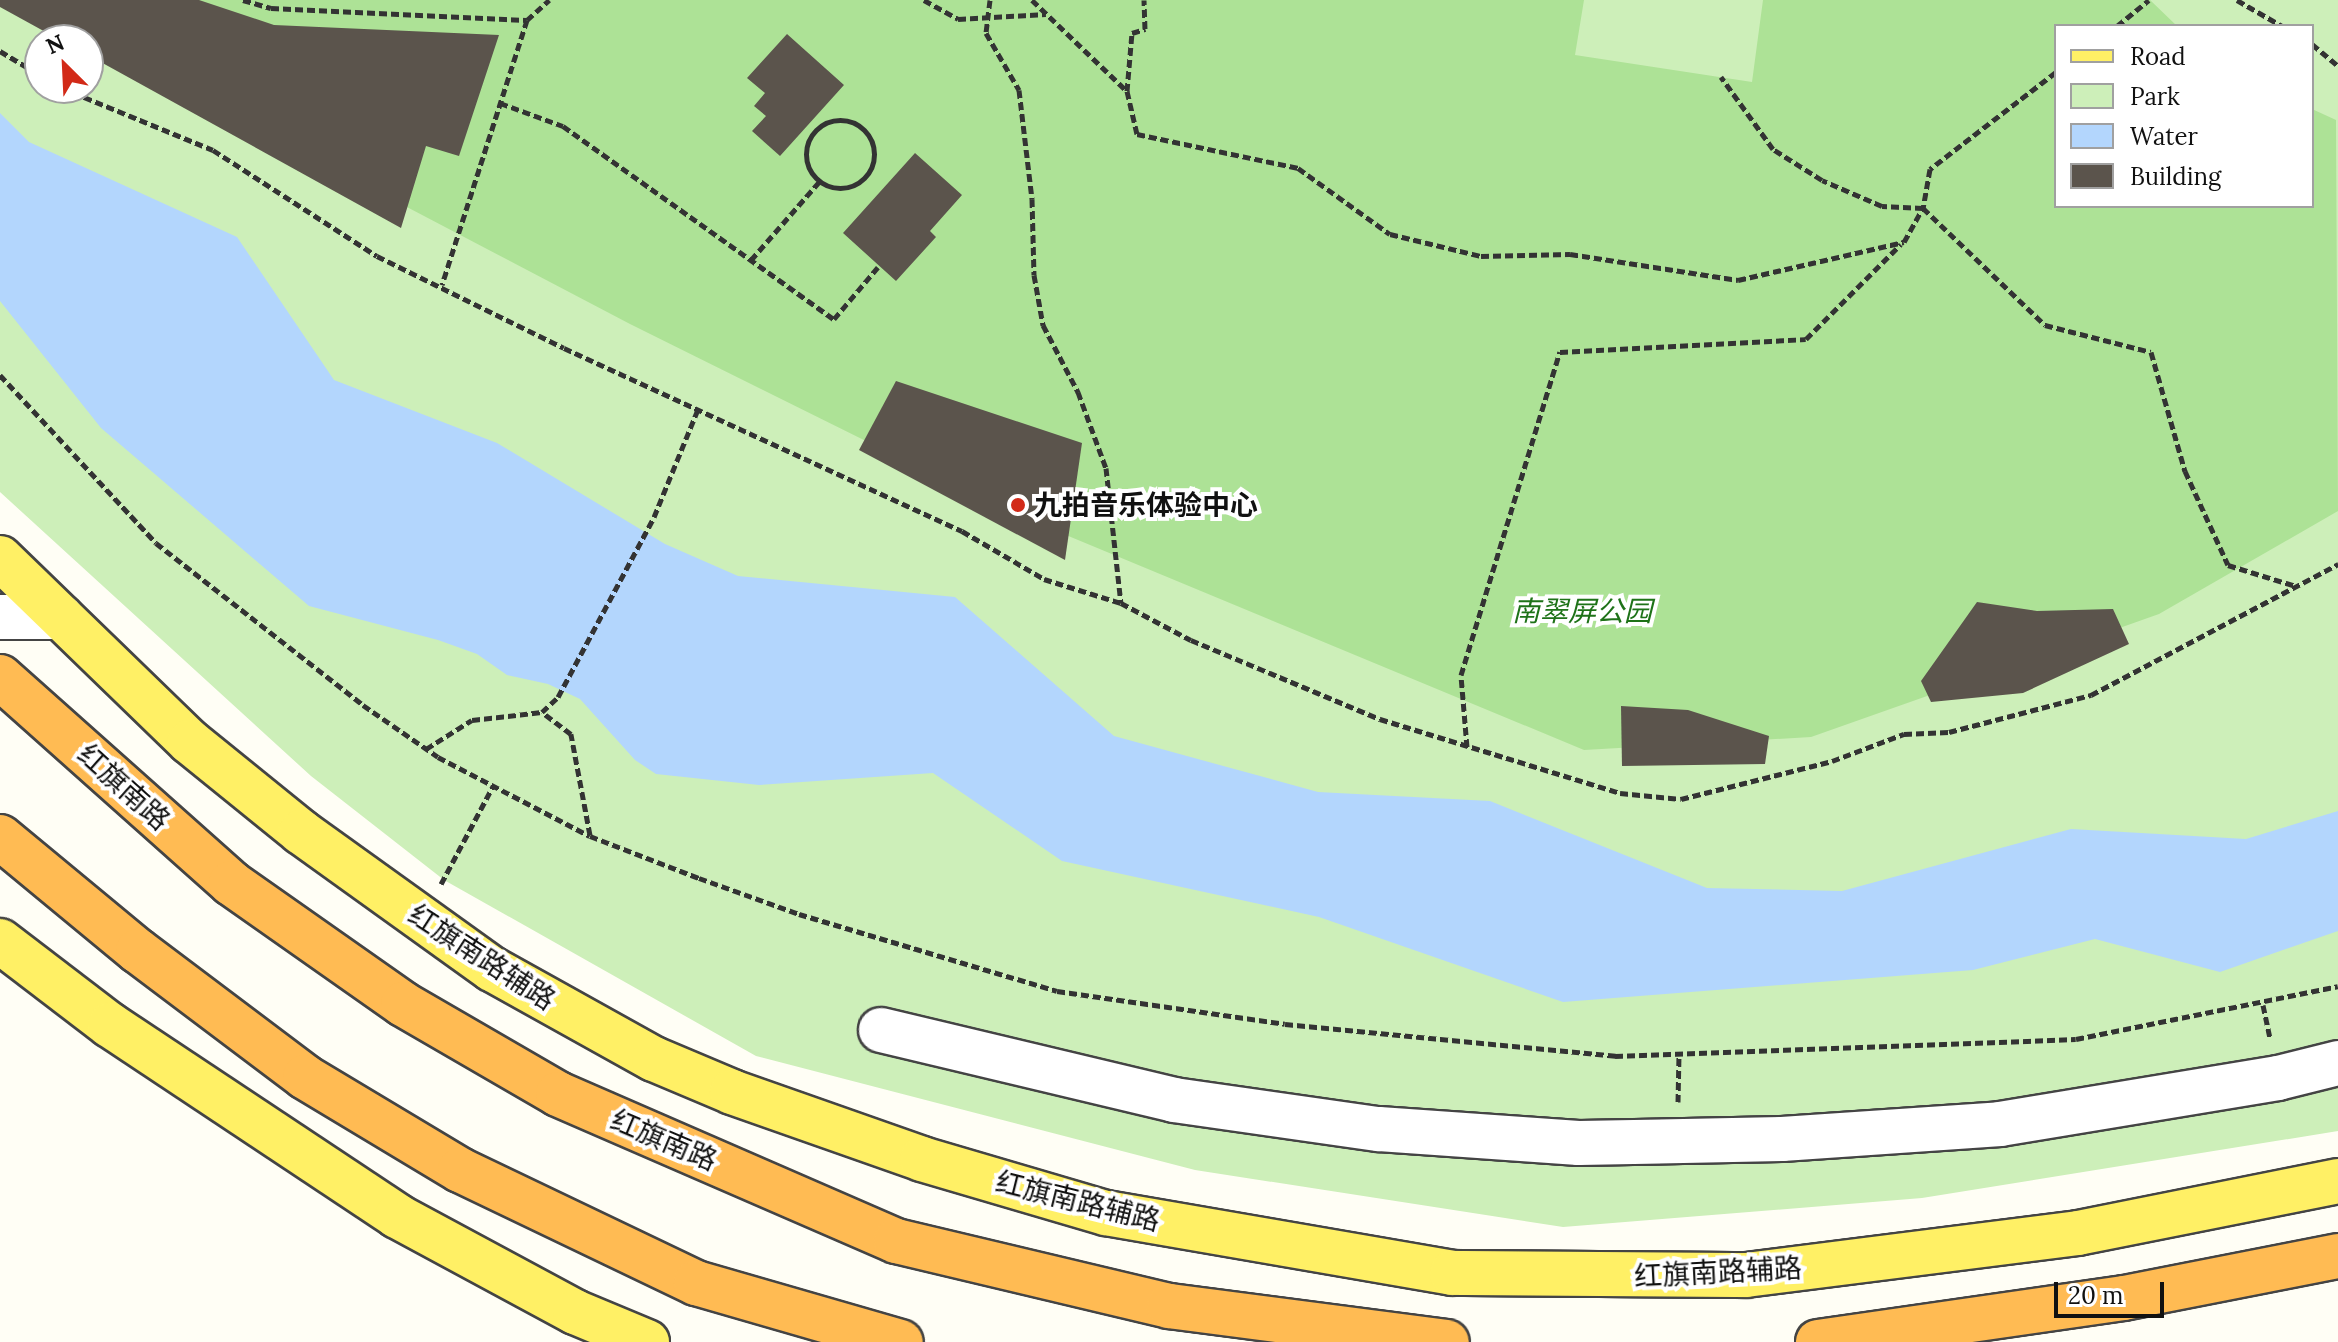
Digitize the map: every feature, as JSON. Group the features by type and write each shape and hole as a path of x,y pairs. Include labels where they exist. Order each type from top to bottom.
{"highway":[{"name":"红旗南路","path":"0,677 231,883 403,1004 558,1094 896,1241 1169,1306 1447,1342"},
{"path":"0,837 138,951 317,1084 539,1212 696,1283 777,1310 901,1342"},
{"path":"1818,1342 2124,1298 2338,1256"}],"main road":[{"name":"红旗南路辅路","path":"0,558 190,742 416,916 492,969 654,1059 907,1154 1106,1213 1452,1273 1746,1275 2078,1233 2338,1181"},
{"path":"0,941 110,1025 397,1216 575,1312 647,1342"}],"street":[{"path":"0,617 61,617"},
{"path":"881,1030 1174,1100 1379,1129 1579,1143 1782,1139 2000,1124 2278,1078 2338,1063"}],"path":[{"path":"243,0 271,8 527,20"},
{"path":"442,285 527,20 549,0"},
{"path":"924,0 958,19 1047,14"},
{"path":"990,0 986,33 1019,90 1043,325 1078,392 1106,468 1121,603"},
{"path":"1032,0 1127,91"},
{"path":"1144,0 1145,29 1132,33 1127,91 1137,134 1298,168 1390,234 1481,256 1570,254 1738,280 1904,242"},
{"path":"2119,24 2149,0"},
{"path":"2237,0 2279,24"},
{"path":"2314,46 2338,66"},
{"path":"0,51 24,65"},
{"path":"1467,747 1461,675 1560,352 1806,339 1904,242 1923,208 1930,169 2054,74"},
{"path":"1721,77 1773,149 1822,180 1882,206 1923,208 2045,325 2151,352 2185,471 2228,565 2297,586"},
{"path":"500,103 563,126 834,319 878,267"},
{"path":"101,104 213,150 377,256 442,285 564,348 699,407 962,531 1044,579 1121,603 1191,640 1380,719 1620,793 1681,799 1832,761 1904,734 1964,729 2091,695 2338,564"},
{"path":"843,120 863,129 874,149 870,171 841,188 820,181 808,163 814,133 843,120"},
{"path":"751,260 820,181"},
{"path":"0,375 156,543 426,749 590,836 799,914 1057,991 1285,1024 1615,1056 2076,1039 2338,986"},
{"path":"426,749 472,720 542,712 558,697 654,517 699,407"},
{"path":"542,712 571,734 590,836"},
{"path":"416,916 444,880 493,786"}],"green space":[{"name":"南翠屏公园","path":"0,0 2338,0 2338,1131 1922,1198 1563,1227 1195,1170 756,1056 444,880 311,776 0,492"},
{"path":"35,0 1584,0 1575,55 1752,82 1763,0 2150,0 2175,24 2054,24 2054,208 2314,208 2314,110 2336,120 2338,511 2159,614 1811,737 1584,750 1001,508 630,324 302,152 104,39 104,24 77,24"}],"water":[{"path":"0,113 29,142 237,237 334,380 497,443 665,544 738,576 955,597 1114,736 1318,792 1490,801 1707,888 1842,891 2071,829 2246,839 2338,811 2338,931 2220,972 2095,939 1973,970 1563,1002 1319,917 1062,861 933,773 759,785 656,774 635,760 580,699 548,684 507,675 477,654 438,640 309,606 101,428 0,301"}],"building":[{"path":"0,0 199,0 274,25 499,35 459,156 426,146 401,228 104,64 104,24 31,24 0,7"},
{"path":"787,34 844,85 780,156 752,131 766,116 754,106 765,93 747,78"},
{"path":"915,153 962,195 930,231 936,237 896,281 843,233"},
{"name":"九拍音乐体验中心","path":"896,381 1082,443 1065,560 859,450"},
{"path":"1977,602 2037,611 2113,609 2129,644 2023,693 1931,702 1921,681"},
{"path":"1621,706 1688,710 1769,736 1765,764 1622,766"}],"place":[{"name":"九拍音乐体验中心","path":"1018,505"}]}
